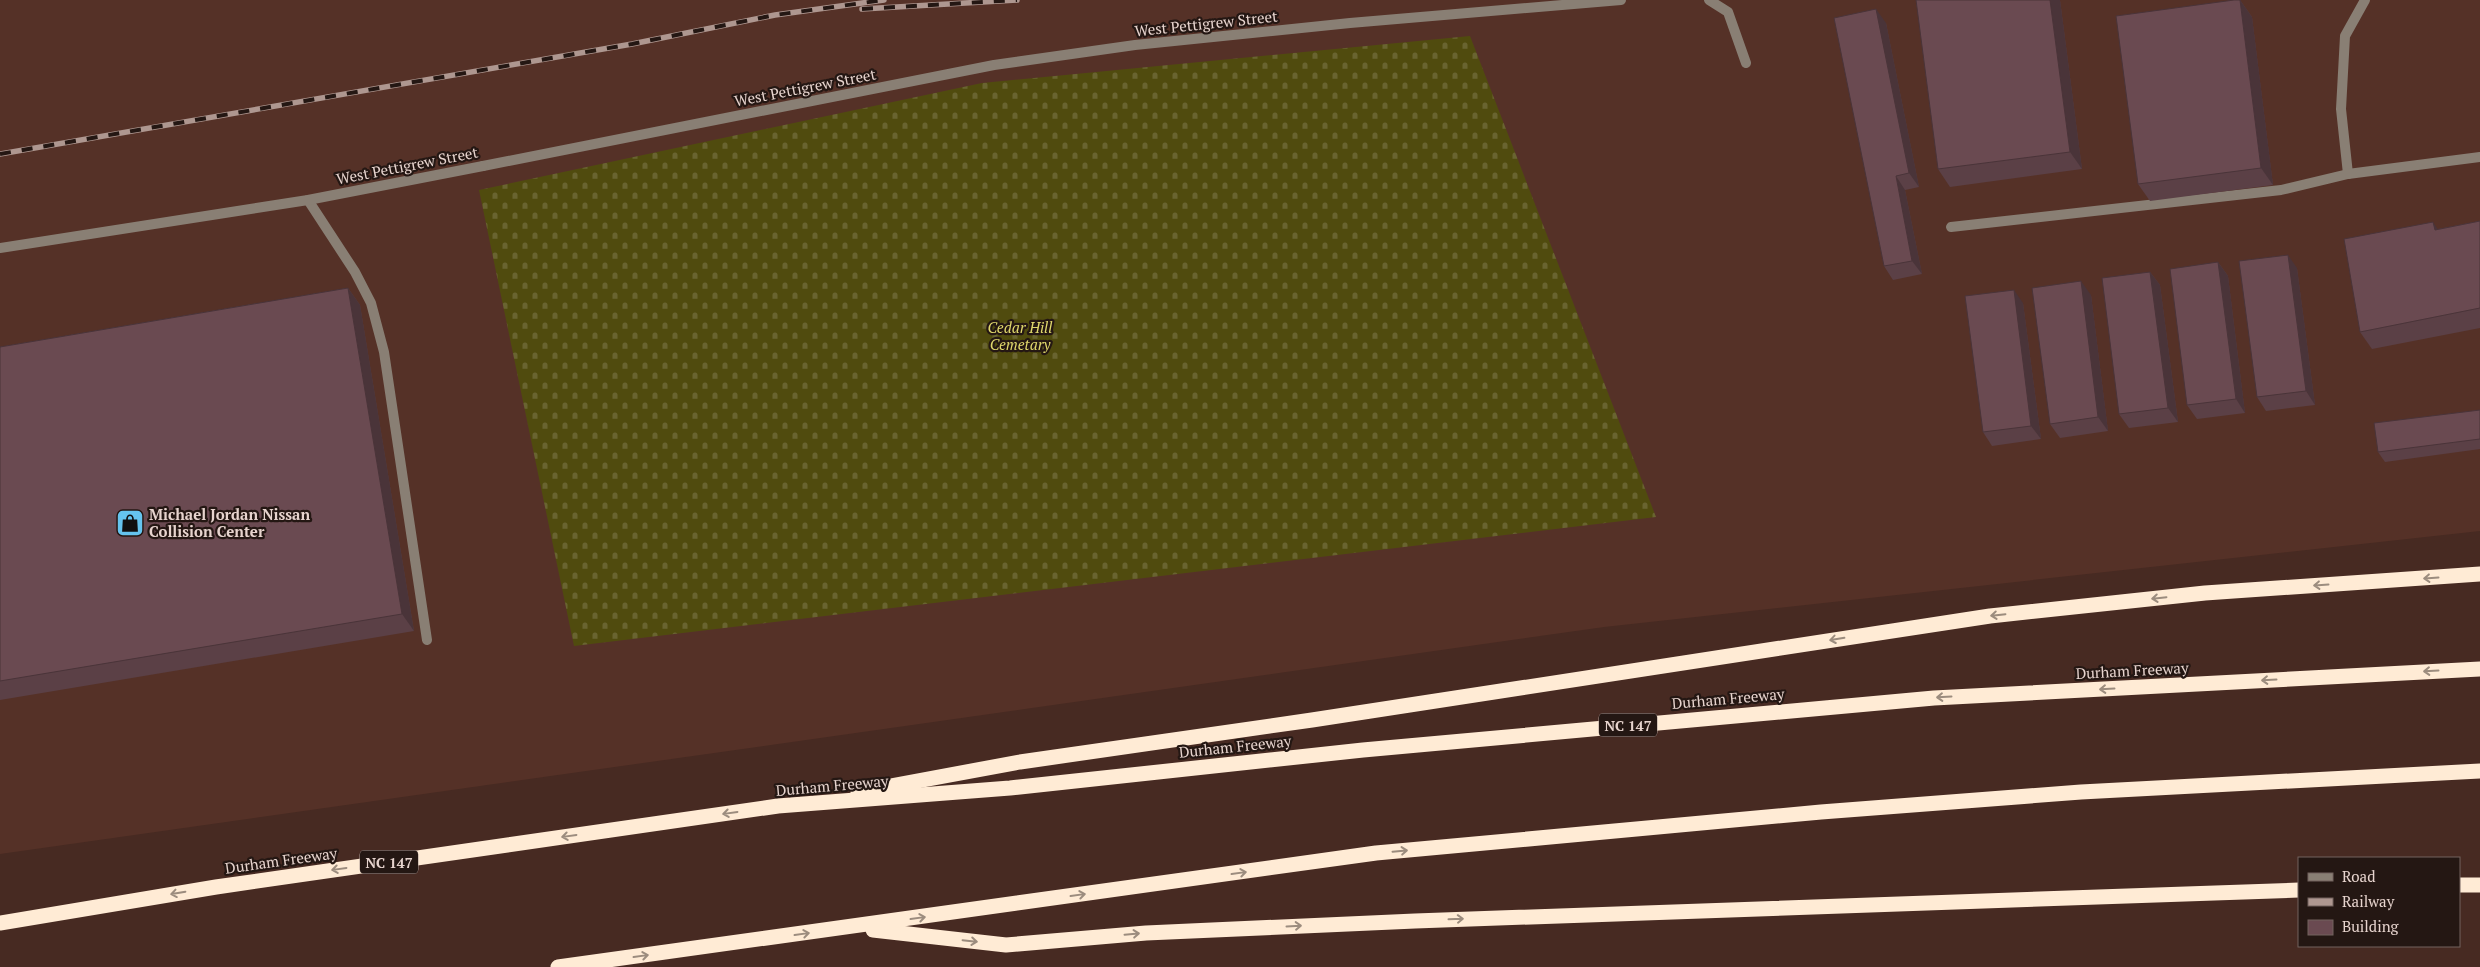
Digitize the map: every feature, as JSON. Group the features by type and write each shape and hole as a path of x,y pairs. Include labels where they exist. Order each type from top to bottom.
{"highway":[{"path":"778,806 1020,762 1312,720 1990,616 2206,594 2480,574"},
{"name":"Durham Freeway","path":"0,923 216,887 778,806 1010,788 1373,749 1924,698 2480,669"},
{"path":"558,967 852,928 1376,853 1831,811 2081,792 2480,770"},
{"path":"2460,885 2480,885"},
{"path":"852,928 1006,945 1146,933 1444,919 2298,890"}],"street":[{"name":"West Pettigrew Street","path":"0,248 308,200 1004,64 1135,45 1350,23 1621,0"},
{"path":"1709,0 1728,12 1746,63"},
{"path":"2348,174 2341,109 2344,36 2365,0"},
{"path":"1951,227 2281,190 2348,174 2480,157"},
{"path":"308,200 355,272 371,303 384,352 427,640"}],"shaded area":[{"path":"0,0 2480,0 2480,531 1604,627 0,854"}],"green space":[{"name":"Cedar Hill Cemetary","path":"1470,36 1656,517 574,646 479,190 982,83"}],"building":[{"path":"1916,0 2050,0 2070,152 1938,169"},
{"path":"2240,0 2261,168 2138,184 2116,16"},
{"path":"1876,9 1909,173 1896,176 1912,261 1884,266 1834,18"},
{"path":"2480,221 2480,308 2360,332 2344,239 2433,222 2435,230"},
{"path":"2288,255 2306,391 2257,397 2239,261"},
{"path":"2218,262 2236,399 2187,405 2170,269"},
{"path":"2150,272 2168,408 2119,414 2102,278"},
{"path":"2081,281 2098,417 2050,424 2032,288"},
{"path":"348,288 402,614 0,681 0,347"},
{"path":"2014,290 2031,426 1983,432 1965,296"},
{"path":"2480,410 2480,439 2378,452 2374,423"}],"railway":[{"path":"0,154 632,44 775,15 884,0"},
{"path":"862,9 1017,0"}],"place":[{"name":"Michael Jordan Nissan Collision Center","path":"130,523"}]}
